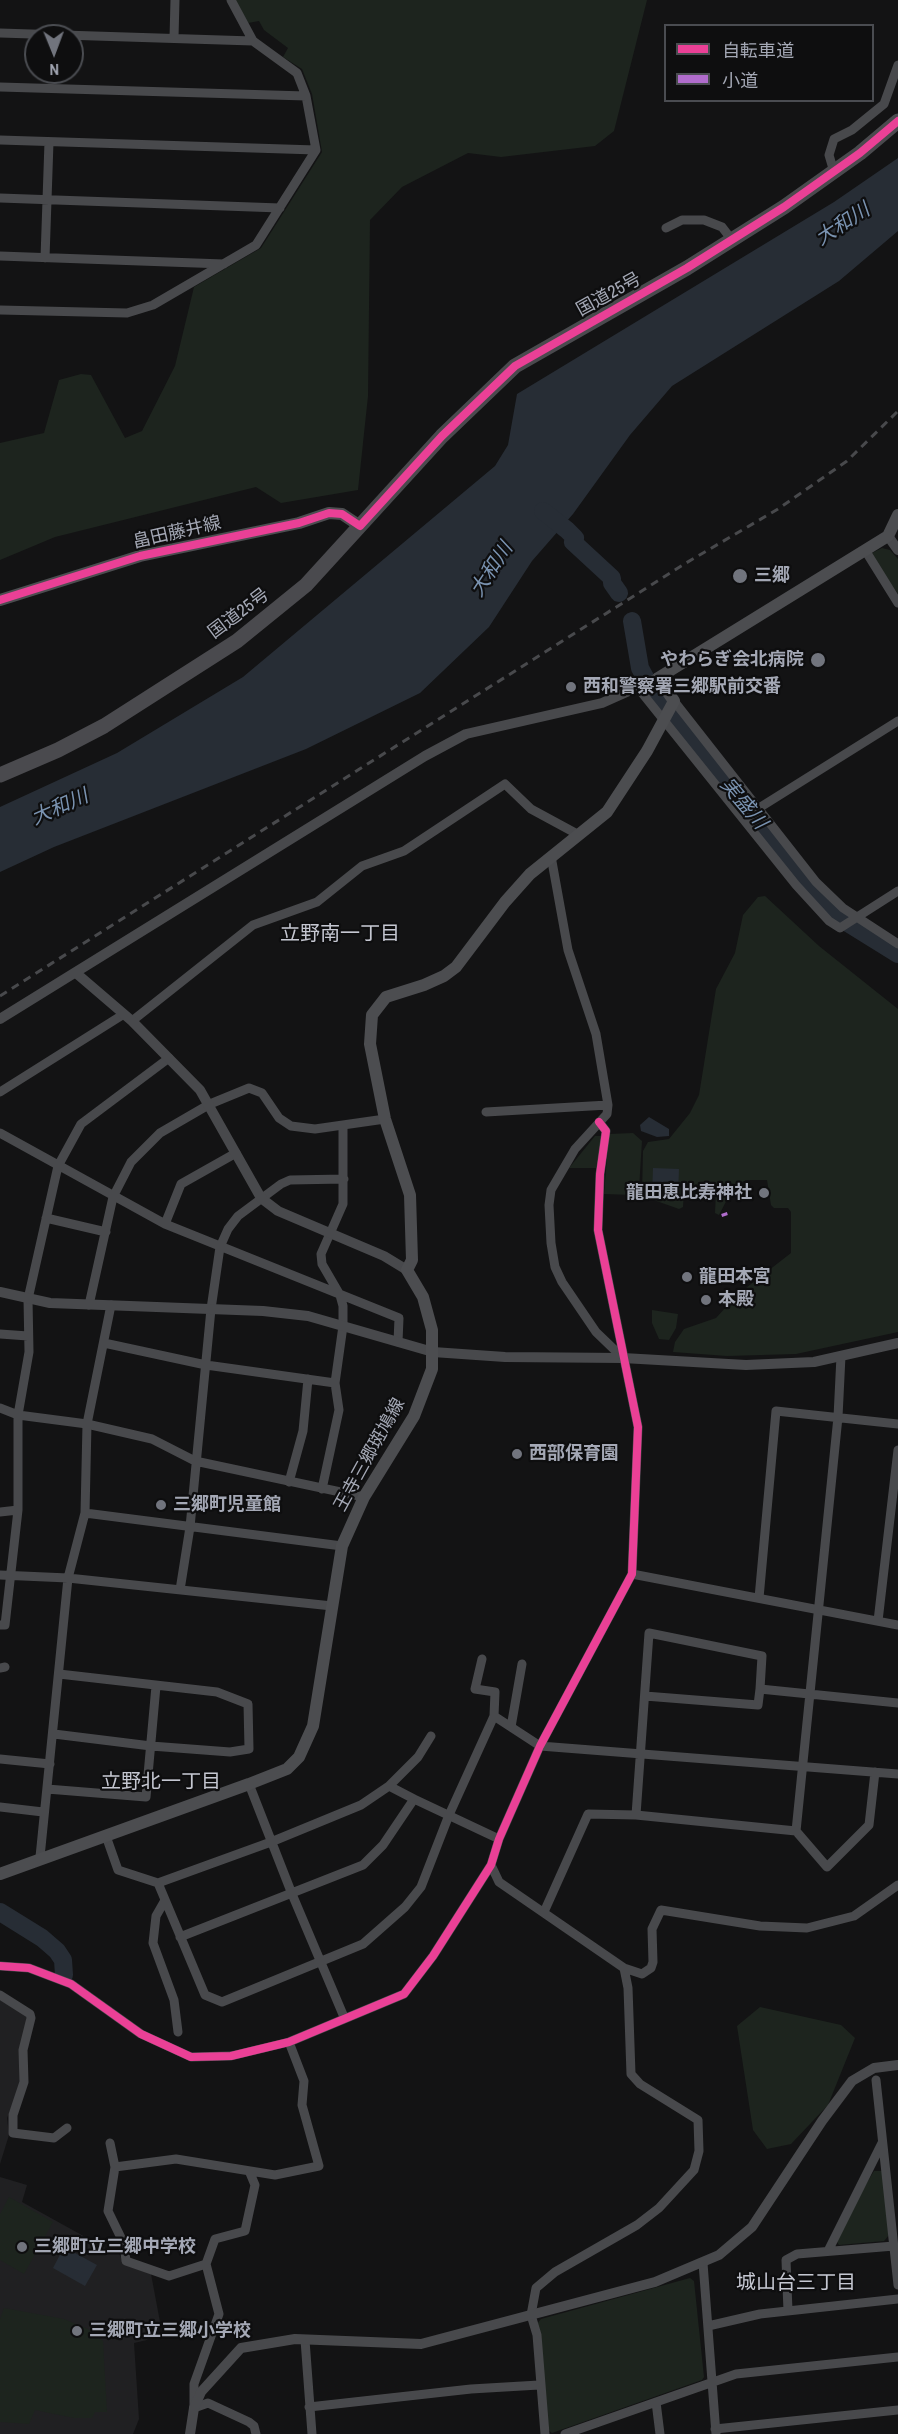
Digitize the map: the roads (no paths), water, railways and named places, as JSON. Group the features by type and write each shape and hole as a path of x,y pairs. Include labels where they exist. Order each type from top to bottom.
{"highway":[{"name":"国道25号","path":"0,775 104,726 220,653 296,594 442,436 515,366 732,240 834,172 898,121"}],"main road":[{"name":"畠田藤井線","path":"0,600 140,556 299,523 329,513 342,514 360,526"},
{"path":"407,1270 412,1260 410,1195 385,1119 368,1034 378,1004 386,997 444,976 456,967 505,902 531,873 607,812 647,751 668,710 656,679 888,536 898,515"},
{"name":"王寺三郷斑鳩線","path":"0,1874 40,1857 106,1836 249,1784 287,1769 299,1757 313,1726 342,1546 364,1497 414,1416 432,1369 432,1330 423,1297 407,1270"}],"street":[{"path":"174,38 175,0"},
{"path":"0,310 127,313 153,305 256,245 316,150 306,96 297,73 253,41 231,0"},
{"path":"0,33 253,41"},
{"path":"834,172 829,154 834,139 852,130 884,104 898,65"},
{"path":"0,87 306,96"},
{"path":"0,140 316,150"},
{"path":"45,258 49,142"},
{"path":"0,198 280,208"},
{"path":"666,228 682,220 704,220 722,227 732,240"},
{"path":"0,256 224,264"},
{"path":"888,536 898,549"},
{"path":"865,550 898,603"},
{"path":"0,1019 424,756 466,734 602,703 656,679"},
{"path":"640,687 668,710 758,811 816,882 854,919 898,944"},
{"path":"668,710 748,824 802,892 840,928 898,891"},
{"path":"748,824 758,811 898,721"},
{"path":"0,1092 128,1018 253,925 317,902 362,866 404,851 505,784 531,809 579,835"},
{"path":"551,856 568,950 596,1034 608,1105 607,1114 576,1149 551,1190 549,1205 551,1243 555,1267 562,1281 596,1332 623,1358"},
{"path":"76,972 128,1018 210,1104 261,1198 278,1211 384,1256 407,1270"},
{"path":"0,1625 4,1625 12,1575 18,1510 18,1415 29,1352 28,1299 58,1166 81,1124 169,1059"},
{"path":"89,1305 113,1197 131,1162 160,1132 210,1104 249,1088 262,1093 279,1118 291,1126 315,1129 385,1119"},
{"path":"486,1112 608,1105"},
{"path":"1,1964 29,1968 71,1984 141,2034 191,2057 231,2056 289,2042 404,1994 433,1956 491,1864 499,1839 540,1746 632,1574 638,1427 598,1230 600,1174 606,1131 599,1122"},
{"path":"322,1490 339,1410 335,1383 343,1326 340,1295 322,1264 321,1254 343,1204 343,1125"},
{"path":"0,1133 165,1224 399,1318 398,1342"},
{"path":"165,1224 181,1184 237,1154"},
{"path":"180,1590 190,1527 211,1309 220,1247 228,1229 238,1216 290,1180 344,1179"},
{"path":"46,1218 106,1232"},
{"path":"0,1292 50,1303 263,1311 308,1316 433,1352 506,1357 623,1358 746,1365 814,1362 898,1343"},
{"path":"40,1857 68,1578 85,1513 87,1424 111,1305"},
{"path":"0,1334 28,1336"},
{"path":"104,1343 206,1365 335,1383"},
{"path":"796,1831 838,1417 841,1356"},
{"path":"289,1482 303,1431 308,1379"},
{"path":"0,1408 18,1415 87,1424 153,1438 195,1461 322,1490 364,1497"},
{"path":"759,1598 776,1412 898,1424"},
{"path":"878,1621 898,1450"},
{"path":"0,1512 18,1510"},
{"path":"85,1513 342,1546"},
{"path":"632,1574 898,1625"},
{"path":"0,1575 68,1578 332,1605"},
{"path":"636,1815 649,1633 762,1656 758,1705 645,1696"},
{"path":"158,1883 164,1902 205,1995 222,2002 363,1944 405,1907 421,1887 449,1815 494,1716 495,1692 475,1689 482,1659"},
{"path":"511,1727 522,1664"},
{"path":"54,1734 151,1746 230,1752 249,1749 248,1704 217,1692 59,1674"},
{"path":"46,1790 146,1797 156,1686"},
{"path":"760,1689 898,1703"},
{"path":"494,1716 540,1746 898,1774"},
{"path":"106,1836 118,1870 158,1883 271,1842 361,1805 389,1786 418,1757 431,1736"},
{"path":"0,1759 50,1764"},
{"path":"544,1912 588,1814 636,1815 796,1831 827,1867 869,1825 875,1772"},
{"path":"249,1784 344,2018"},
{"path":"389,1786 499,1839"},
{"path":"180,1937 363,1865 383,1845 414,1799"},
{"path":"0,1807 43,1812"},
{"path":"491,1864 499,1882 624,1968 642,1974 651,1968 652,1929 661,1910 760,1926 807,1928 854,1916 898,1885"},
{"path":"164,1902 156,1916 153,1943 174,2000 178,2032"},
{"path":"545,2434 539,2385 537,2335 531,2315 536,2288 543,2281 637,2225 659,2208 694,2170 699,2151 699,2120 640,2084 631,2074 628,1988 624,1968"},
{"path":"0,1995 30,2014 31,2018 23,2050 24,2082 13,2115 13,2133 54,2138 68,2128"},
{"path":"115,2167 176,2159 250,2173 275,2175 319,2166 302,2105 304,2081 289,2042"},
{"path":"194,2408 201,2392 241,2348 305,2340 421,2344 655,2282 703,2263 719,2255 752,2227 822,2121 852,2081 874,2068 898,2065"},
{"path":"876,2080 898,2285"},
{"path":"828,2251 882,2142"},
{"path":"110,2143 115,2167 108,2211 124,2244 126,2261 169,2276 206,2264"},
{"path":"190,2434 194,2408 194,2384 219,2314 206,2264 215,2239 245,2231 255,2185 250,2173"},
{"path":"788,2311 786,2260 797,2254 894,2246"},
{"path":"703,2263 716,2432 898,2410"},
{"path":"708,2326 788,2311 898,2299"},
{"path":"305,2340 312,2434"},
{"path":"565,2434 736,2374 898,2357"},
{"path":"309,2407 471,2389 539,2385"},
{"path":"656,2402 660,2434"},
{"path":"194,2408 208,2403 249,2422 254,2426 256,2434"}],"water":[{"name":"大和川","path":"898,158 898,231 839,281 672,386 630,435 573,514 532,561 489,627 420,693 306,749 54,847 0,872 0,807 117,753 243,677 495,466 508,445 517,394 834,202"},
{"path":"649,1117 669,1129 669,1136 657,1137 641,1131 640,1125"},
{"path":"653,1168 679,1169 678,1196 652,1195"},
{"path":"64,2247 97,2265 85,2286 53,2268"}],"waterway":[{"name":"実盛川","path":"543,511 575,538 573,542 612,578 612,583 619,593"},
{"name":"実盛川","path":"632,621 640,668 654,694 725,783 840,918 898,954"},
{"path":"0,1912 42,1938 57,1951 63,1960 64,1975"}],"railway":[{"path":"0,996 686,563 778,509 847,461 898,411"}],"place":[{"name":"三郷","path":"740,576"},
{"name":"やわらぎ会北病院","path":"818,660"},
{"name":"西和警察署三郷駅前交番","path":"571,687"},
{"name":"龍田恵比寿神社","path":"764,1193"},
{"name":"龍田本宮","path":"687,1277"},
{"name":"本殿","path":"706,1300"},
{"name":"西部保育園","path":"517,1454"},
{"name":"三郷町児童館","path":"161,1505"},
{"name":"三郷町立三郷中学校","path":"22,2247"},
{"name":"三郷町立三郷小学校","path":"77,2331"}],"district":[{"name":"立野南一丁目","path":"340,935"},
{"name":"立野北一丁目","path":"161,1783"},
{"name":"城山台三丁目","path":"796,2284"}]}
